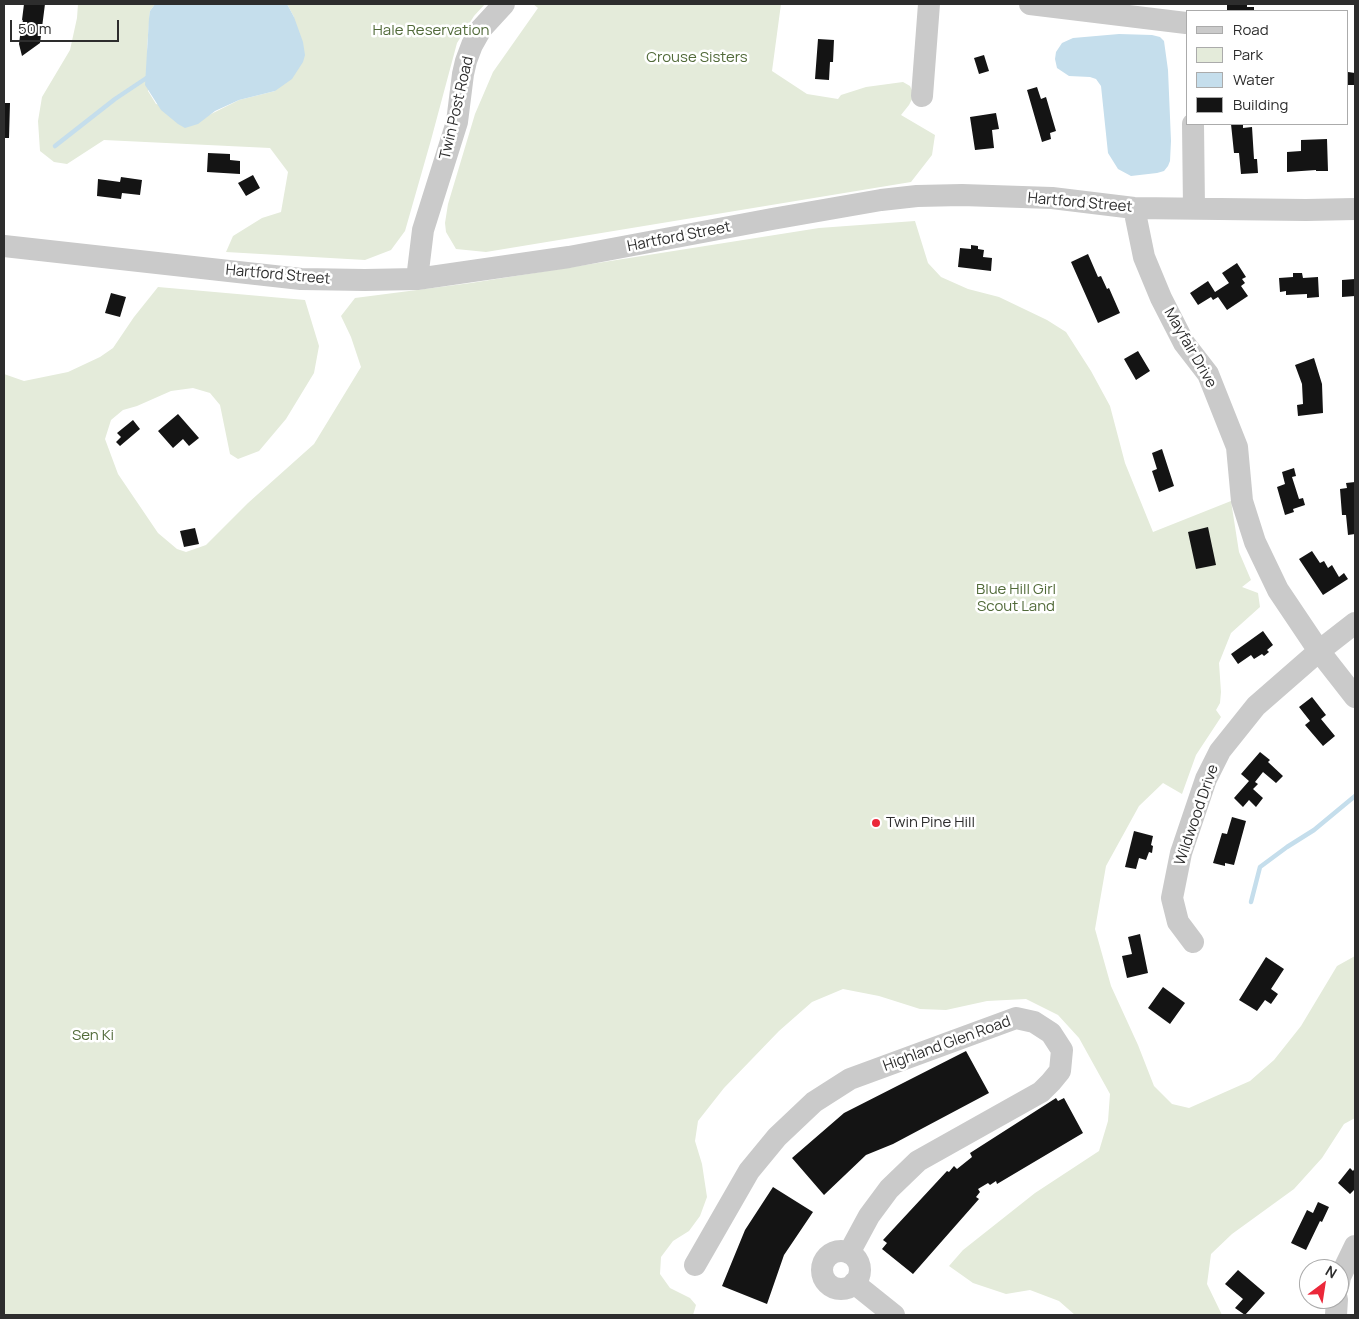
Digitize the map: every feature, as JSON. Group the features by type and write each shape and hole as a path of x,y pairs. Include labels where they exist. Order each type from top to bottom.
{"street":[{"name":"Twin Post Road","path":"416,279 423,230 457,122 466,61 472,44 481,29 504,4"},
{"path":"922,96 929,4"},
{"path":"1030,4 1186,22"},
{"path":"1193,125 1194,208"},
{"name":"Hartford Street","path":"4,246 301,279 343,281 416,279 595,253 772,219 908,197 962,195 1052,198 1134,208 1355,209"},
{"name":"Mayfair Drive","path":"1134,208 1144,257 1161,298 1184,343 1208,374 1237,447 1242,501 1255,542 1278,590 1319,651 1355,697"},
{"name":"Wildwood Drive","path":"1193,942 1178,922 1172,898 1181,853 1206,779 1220,752 1256,706 1319,651 1355,623"},
{"name":"Highland Glen Road","path":"695,1265 749,1171 777,1138 814,1102 850,1079 1016,1018 1034,1022 1051,1032 1062,1050 1060,1071 1051,1082 1041,1092 918,1161 889,1189 869,1216 849,1253"},
{"path":"1349,1259 1355,1246"},
{"path":"836,1252 849,1253 854,1256 860,1272 854,1283 842,1288 834,1287 829,1284 822,1272 825,1259 830,1254 836,1252"},
{"path":"854,1283 894,1315"}],"green space":[{"name":"Hale Reservation","path":"78,4 155,4 150,11 147,48 148,91 156,104 209,115 239,100 275,91 294,17 287,4 485,4 474,16 457,43 405,231 391,250 365,260 226,252 233,236 262,218 281,212 288,172 270,148 104,140 67,164 54,162 40,151 38,121 42,97 70,50"},
{"name":"Crouse Sisters","path":"533,4 781,4 772,71 807,94 838,99 841,95 866,87 903,82 910,86 914,95 901,115 935,135 932,155 911,182 486,252 456,249 446,232 445,223 448,204 475,114 493,72 538,8"},
{"path":"915,221 928,263 941,277 968,289 999,297 1047,320 1066,332 1091,371 1110,406 1125,463 1153,532 1231,501 1239,552 1251,580 1242,587 1258,593 1260,607 1231,633 1219,663 1221,692 1220,703 1216,710 1221,717 1196,755 1182,794 1163,783 1139,806 1106,866 1095,929 1111,986 1154,1086 1172,1104 1189,1108 1250,1081 1274,1060 1301,1026 1337,966 1355,956 1355,1118 1344,1124 1322,1158 1294,1189 1232,1234 1211,1254 1207,1284 1222,1315 1075,1315 1059,1301 1030,1290 1006,1294 973,1283 949,1266 963,1250 1035,1193 1099,1151 1108,1121 1110,1094 1079,1038 1058,1015 1026,999 987,1001 946,1010 920,1009 879,996 843,989 812,1002 779,1031 724,1088 698,1121 695,1141 702,1164 707,1197 700,1216 689,1231 673,1241 661,1257 660,1274 670,1288 690,1298 696,1305 693,1315 4,1315 4,374 24,381 68,372 100,357 113,348 134,317 158,287 305,300 319,346 314,373 286,419 259,451 238,459 230,454 220,405 210,393 193,388 171,391 123,410 111,420 105,439 118,474 158,533 177,549 186,552 206,545 248,503 314,444 361,367 351,337 341,316 355,298 471,283 819,228"}],"water":[{"path":"155,4 287,4 303,42 305,55 303,62 292,79 275,91 239,100 215,111 198,124 185,128 161,110 145,85 149,18 150,11"},
{"path":"1119,34 1152,35 1160,37 1164,41 1168,70 1171,141 1170,161 1164,171 1131,176 1118,169 1108,153 1101,86 1096,79 1069,76 1057,68 1056,52 1062,43 1073,38"}],"building":[{"path":"24,4 45,4 40,43 22,56 19,44"},
{"path":"1227,4 1247,4 1247,7 1254,7 1254,10 1227,10"},
{"path":"818,39 834,40 833,62 830,62 829,80 815,79"},
{"path":"984,55 989,71 979,74 974,58"},
{"path":"1349,72 1355,73 1355,85 1349,85"},
{"path":"1037,87 1041,99 1046,97 1056,131 1050,133 1051,139 1042,142 1027,90"},
{"path":"4,103 10,103 9,138 4,138"},
{"path":"996,113 999,129 992,130 994,148 975,150 970,117"},
{"path":"1231,125 1243,125 1243,128 1252,127 1254,159 1257,159 1258,173 1241,174 1239,153 1234,153"},
{"path":"1327,139 1328,171 1287,172 1287,152 1301,151 1301,140"},
{"path":"208,153 230,154 230,160 240,161 240,174 207,172"},
{"path":"253,175 260,188 246,196 238,183"},
{"path":"121,177 142,180 140,195 122,193 121,199 97,196 98,179 120,182"},
{"path":"971,245 978,246 978,249 984,250 983,257 992,258 991,271 958,267 960,248 971,249"},
{"path":"1088,254 1098,277 1101,276 1107,289 1109,288 1120,313 1098,323 1071,262"},
{"path":"1237,263 1246,277 1242,279 1245,283 1241,286 1248,296 1227,310 1218,297 1213,300 1211,297 1198,305 1190,293 1208,281 1215,292 1229,283 1222,273"},
{"path":"1293,273 1302,273 1303,278 1318,277 1319,297 1307,298 1307,294 1286,295 1286,291 1280,292 1279,278 1293,277"},
{"path":"1355,279 1355,296 1342,297 1342,280"},
{"path":"111,293 126,297 120,317 105,313"},
{"path":"1138,351 1150,371 1136,380 1124,359"},
{"path":"1314,358 1322,384 1323,413 1298,416 1297,405 1303,404 1302,384 1295,365"},
{"path":"178,414 199,438 189,446 183,439 173,448 158,431"},
{"path":"133,420 140,429 120,446 116,442 121,437 117,433"},
{"path":"1162,449 1174,486 1159,492 1152,471 1157,469 1152,453"},
{"path":"1294,468 1296,476 1292,477 1299,499 1303,498 1305,505 1293,509 1294,512 1285,515 1277,487 1285,484 1282,472"},
{"path":"1355,482 1355,534 1348,535 1346,515 1342,515 1340,489 1347,488 1346,483"},
{"path":"1208,527 1216,565 1196,569 1188,532"},
{"path":"195,528 199,544 184,547 180,531"},
{"path":"1312,551 1320,563 1324,561 1328,568 1332,565 1339,577 1344,573 1348,579 1323,595 1299,559"},
{"path":"1263,631 1273,645 1267,650 1269,652 1264,656 1262,654 1254,659 1251,655 1238,664 1231,654"},
{"path":"1312,697 1326,715 1321,719 1335,736 1323,746 1305,725 1310,721 1299,707"},
{"path":"1260,752 1270,760 1268,762 1283,776 1276,783 1263,772 1255,782 1258,784 1253,789 1263,798 1256,807 1249,800 1243,807 1234,798 1249,781 1241,774"},
{"path":"1232,817 1246,821 1234,865 1225,863 1225,866 1213,863 1222,833 1227,834"},
{"path":"1134,831 1153,836 1152,853 1149,852 1146,860 1139,858 1136,869 1125,867"},
{"path":"1140,934 1148,973 1127,978 1122,956 1132,954 1128,937"},
{"path":"1266,957 1284,969 1271,989 1278,994 1271,1004 1265,1000 1257,1011 1239,1000"},
{"path":"1163,987 1185,1003 1170,1024 1148,1008"},
{"path":"966,1051 989,1093 893,1144 866,1155 824,1195 792,1158 844,1113"},
{"path":"1056,1098 1058,1101 1064,1098 1083,1133 997,1184 996,1181 990,1185 988,1183 978,1189 980,1192 976,1197 979,1199 913,1274 882,1249 887,1243 883,1240 947,1171 949,1172 954,1166 957,1169 972,1157 970,1153"},
{"path":"1350,1168 1353,1171 1355,1168 1355,1189 1350,1194 1338,1183"},
{"path":"773,1187 813,1212 784,1255 767,1304 722,1286 745,1230"},
{"path":"1318,1202 1329,1207 1306,1250 1291,1243 1307,1210 1313,1213"},
{"path":"1238,1270 1265,1293 1245,1315 1235,1308 1243,1299 1225,1284"}],"waterway":[{"path":"55,146 115,99 148,77"},
{"path":"1251,902 1260,867 1314,830 1355,796"}],"place":[{"name":"Twin Pine Hill","path":"876,823"}],"park label":[{"name":"Blue Hill Girl Scout Land","path":"1016,598"},
{"name":"Sen Ki","path":"93,1036"}]}
